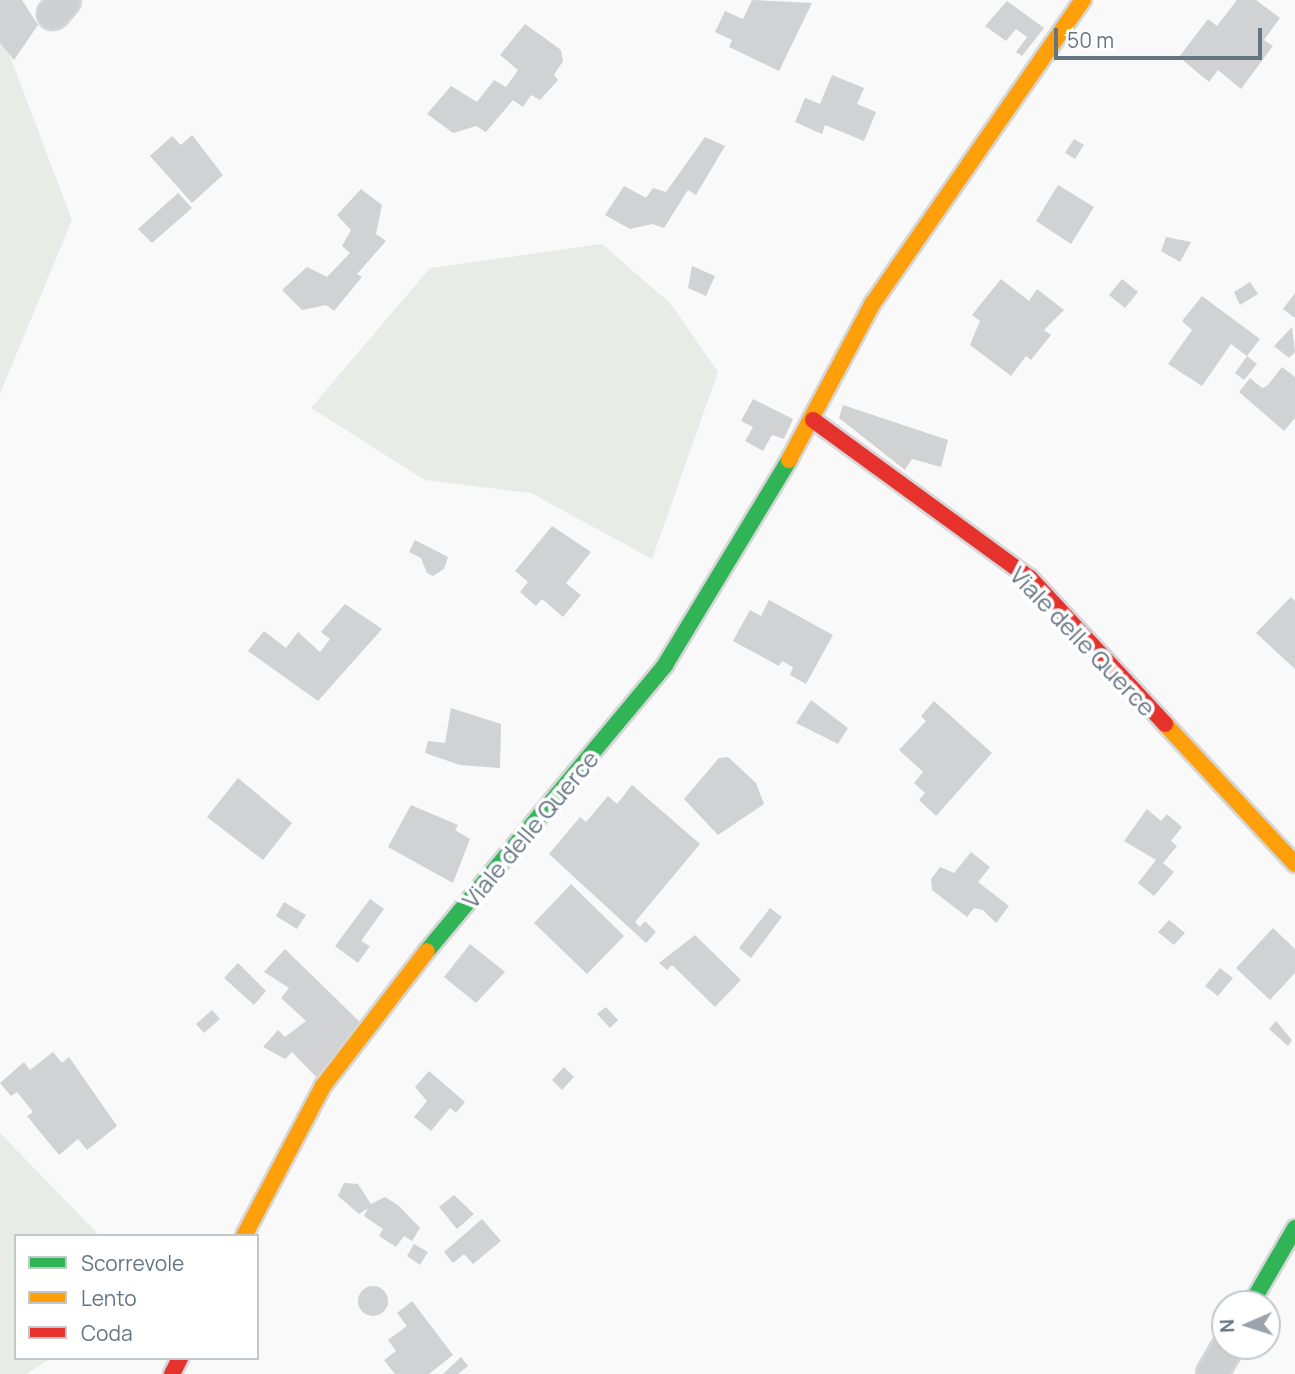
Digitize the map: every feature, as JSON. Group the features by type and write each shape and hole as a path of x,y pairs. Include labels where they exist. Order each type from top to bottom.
{"street":[{"name":"Viale delle Querce","path":"245,1234 323,1086 395,990 666,665 813,420 873,303 1083,0"},
{"name":"Viale delle Querce","path":"813,420 1030,578 1295,864"},
{"path":"1259,1290 1295,1228"}],"shaded area":[{"path":"0,30 72,220 0,394"},
{"path":"602,244 671,304 718,372 652,559 531,493 425,480 311,408 430,268"},
{"path":"0,1133 98,1234 14,1234 14,1360 48,1360 26,1374 0,1374"}],"building":[{"path":"0,0 22,0 38,25 14,60 0,43"},
{"path":"752,0 812,3 779,71 729,47 732,40 715,32 725,11 743,19"},
{"path":"1237,0 1256,0 1280,18 1264,40 1273,46 1241,89 1218,70 1209,82 1179,57 1208,19 1217,26"},
{"path":"1007,1 1044,28 1022,56 1016,52 1027,37 1016,29 1006,41 985,26"},
{"path":"525,24 561,50 563,61 554,75 558,80 540,100 531,95 523,107 513,100 486,132 476,126 453,133 427,114 451,86 477,102 494,80 506,87 518,70 500,55"},
{"path":"832,75 864,88 857,104 876,112 864,141 825,125 822,134 795,122 805,98 820,104"},
{"path":"192,135 223,175 192,203 150,156 172,136 181,145"},
{"path":"705,137 725,146 696,195 688,190 664,228 652,224 630,229 605,215 624,186 646,198 653,188 666,192"},
{"path":"1074,139 1084,145 1075,159 1065,153"},
{"path":"1058,185 1094,207 1071,244 1036,221"},
{"path":"361,189 382,205 376,234 386,241 357,274 362,277 334,311 326,305 302,310 282,290 307,267 327,277 350,253 342,246 351,230 337,215"},
{"path":"178,193 192,208 152,243 138,229"},
{"path":"1166,237 1191,242 1180,262 1161,251"},
{"path":"692,266 715,276 706,296 688,288"},
{"path":"1001,279 1029,301 1037,289 1064,310 1044,330 1051,335 1031,360 1026,356 1011,376 970,345 980,321 972,315"},
{"path":"1122,279 1138,292 1125,308 1109,295"},
{"path":"1250,282 1258,294 1240,305 1234,292"},
{"path":"1295,293 1295,318 1283,309"},
{"path":"1202,296 1260,339 1247,356 1231,344 1202,386 1168,364 1192,330 1182,321"},
{"path":"1292,327 1295,352 1289,358 1274,346"},
{"path":"1247,356 1257,364 1244,380 1235,373"},
{"path":"1282,367 1295,377 1295,418 1284,431 1239,392 1250,378 1262,388 1267,386"},
{"path":"753,399 793,419 784,439 772,435 763,451 745,441 753,427 741,421"},
{"path":"843,405 948,440 941,467 912,459 905,470 839,418"},
{"path":"552,526 591,552 566,583 581,595 563,617 542,599 536,606 520,592 528,582 515,571"},
{"path":"415,540 448,557 444,569 433,576 427,573 421,558 409,552"},
{"path":"1291,597 1295,601 1295,669 1256,633"},
{"path":"769,600 833,635 806,684 790,675 793,667 782,661 779,666 733,641 750,610 761,616"},
{"path":"345,604 382,629 318,701 248,651 264,631 286,648 298,632 320,652 330,639 321,632"},
{"path":"811,700 848,728 838,744 796,723"},
{"path":"934,701 992,753 936,816 919,800 925,793 914,783 923,772 899,750 926,721 921,716"},
{"path":"451,708 501,724 500,768 460,765 425,753 428,741 445,743"},
{"path":"728,757 756,783 764,804 718,835 684,799 719,758"},
{"path":"238,778 292,823 263,860 207,817"},
{"path":"632,785 700,844 635,922 640,927 645,921 656,932 646,943 549,854 580,817 586,822 608,796 617,804"},
{"path":"411,805 458,825 455,830 470,839 453,883 388,847"},
{"path":"1147,809 1161,821 1167,814 1182,827 1171,841 1177,846 1163,863 1174,872 1154,896 1138,883 1156,860 1124,841"},
{"path":"971,852 990,867 978,882 1009,906 996,923 983,910 974,908 967,917 932,890 931,879 940,867 954,873"},
{"path":"571,884 624,936 587,974 534,923"},
{"path":"370,899 384,909 361,941 370,946 358,963 335,946"},
{"path":"284,902 306,915 297,929 276,916"},
{"path":"770,908 782,917 751,958 739,948"},
{"path":"1169,920 1185,933 1174,945 1158,932"},
{"path":"1273,928 1295,949 1295,973 1270,1000 1236,968"},
{"path":"695,935 741,980 715,1007 672,965 667,970 659,963"},
{"path":"470,944 505,972 476,1003 444,977"},
{"path":"285,949 362,1024 318,1079 292,1052 285,1059 263,1047 278,1030 285,1037 306,1021 281,998 289,988 264,972"},
{"path":"238,963 266,991 254,1005 224,978"},
{"path":"1220,968 1233,978 1218,996 1205,986"},
{"path":"606,1007 618,1020 610,1028 597,1014"},
{"path":"212,1010 220,1019 204,1033 196,1024"},
{"path":"1276,1021 1292,1040 1288,1046 1269,1029"},
{"path":"53,1052 62,1063 69,1057 117,1126 87,1150 78,1139 59,1155 27,1116 33,1112 17,1092 11,1096 0,1083 24,1062 30,1070"},
{"path":"564,1067 574,1077 562,1090 552,1080"},
{"path":"429,1071 465,1102 456,1113 450,1108 431,1131 414,1117 427,1101 415,1087"},
{"path":"344,1183 358,1184 371,1204 385,1197 399,1206 420,1228 412,1241 404,1236 396,1247 379,1236 383,1229 364,1216 368,1208 359,1214 338,1196"},
{"path":"454,1195 474,1214 457,1229 439,1207"},
{"path":"482,1219 501,1241 473,1264 464,1254 453,1263 444,1252"},
{"path":"414,1244 428,1252 420,1265 407,1256"},
{"path":"373,1286 384,1290 388,1301 384,1312 373,1316 362,1312 358,1301 362,1290"},
{"path":"412,1301 453,1355 429,1374 395,1374 384,1360 396,1351 388,1340 407,1326 397,1313"},
{"path":"461,1357 468,1366 458,1374 443,1374"}],"traffic: fast":[{"path":"427,951 665,665 789,460"},
{"path":"1259,1290 1295,1228"}],"traffic: slow":[{"path":"789,460 873,303 1083,0"},
{"path":"1165,724 1295,864"},
{"path":"245,1234 323,1086 427,951"}],"traffic: jam":[{"path":"813,420 1030,578 1165,724"},
{"path":"172,1374 179,1360"}]}
